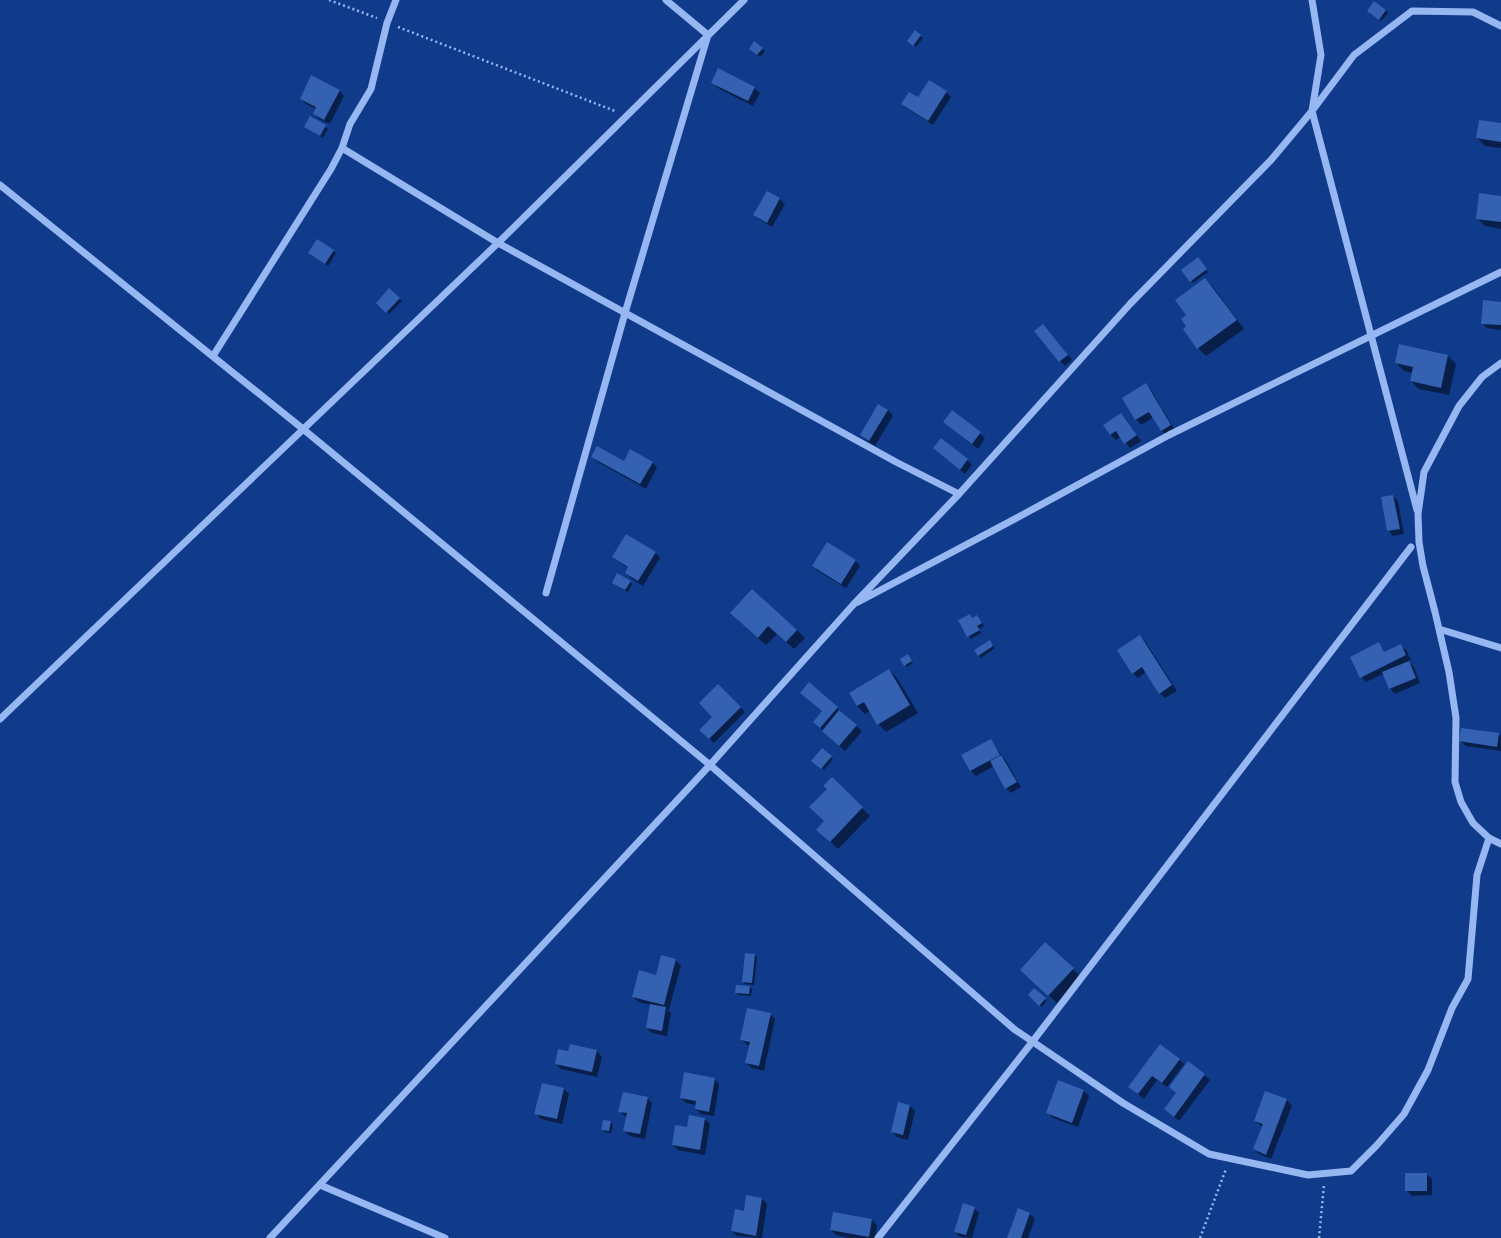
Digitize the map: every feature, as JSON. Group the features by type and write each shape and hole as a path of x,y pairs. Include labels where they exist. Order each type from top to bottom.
{"street":[{"path":"213,356 342,148 350,124 371,89 387,23 396,0"},
{"path":"666,0 708,35"},
{"path":"0,718 498,243 744,0"},
{"path":"1312,0 1321,55 1312,111 1418,514"},
{"path":"270,1238 710,765 853,605 959,494 1130,304 1271,160 1312,111 1354,54 1412,10 1473,12 1501,26"},
{"path":"546,593 625,313 708,35"},
{"path":"342,148 498,243 896,462 959,494"},
{"path":"0,185 303,429 710,765 1008,1024 1123,1103 1209,1154 1308,1175 1351,1171 1377,1145 1404,1114 1428,1070 1452,1008 1468,980 1477,875 1488,838"},
{"path":"853,605 1169,435 1501,272"},
{"path":"1501,363 1482,377 1459,406 1424,472 1418,514 1419,542 1423,566 1449,672 1456,718 1455,782 1461,802 1473,823 1488,838 1501,844"},
{"path":"878,1238 1033,1041 1411,547"},
{"path":"1439,629 1501,648"},
{"path":"320,1185 445,1238"}],"path":[{"path":"329,0 627,115"},
{"path":"1200,1238 1230,1158"},
{"path":"1319,1238 1326,1173"}],"building":[{"path":"1374,1 1386,10 1379,20 1367,11"},
{"path":"915,30 921,35 913,46 907,41"},
{"path":"754,41 763,48 757,55 749,49"},
{"path":"718,68 755,87 748,101 711,83"},
{"path":"311,75 340,90 324,120 313,114 316,107 300,99"},
{"path":"929,80 947,91 928,121 901,104 909,92 918,97"},
{"path":"310,116 326,125 320,136 304,127"},
{"path":"1479,120 1501,123 1501,142 1476,138"},
{"path":"767,191 780,198 767,223 753,215"},
{"path":"1479,193 1501,196 1501,222 1476,219"},
{"path":"317,239 334,250 325,264 308,253"},
{"path":"1198,257 1207,269 1190,282 1181,270"},
{"path":"1205,278 1237,320 1197,349 1183,329 1186,326 1181,319 1186,315 1175,300"},
{"path":"389,288 400,298 386,313 376,303"},
{"path":"1483,300 1501,302 1501,325 1481,324"},
{"path":"1043,324 1068,355 1059,362 1034,331"},
{"path":"1399,344 1448,355 1441,388 1410,381 1413,367 1395,363"},
{"path":"1146,383 1171,425 1161,431 1149,412 1135,420 1122,398"},
{"path":"878,404 888,410 869,441 860,435"},
{"path":"952,410 981,432 972,444 943,422"},
{"path":"1121,413 1137,435 1124,444 1116,431 1110,435 1103,425"},
{"path":"941,438 968,459 960,470 933,448"},
{"path":"597,446 624,461 630,449 653,462 640,484 591,457"},
{"path":"1393,495 1400,529 1387,531 1381,497"},
{"path":"626,534 656,552 638,581 625,573 628,567 612,557"},
{"path":"827,542 856,560 841,584 812,566"},
{"path":"617,573 631,581 625,590 612,583"},
{"path":"752,589 797,630 786,642 768,626 758,638 730,613"},
{"path":"970,614 972,618 977,615 982,623 977,626 980,630 967,637 958,620"},
{"path":"1140,635 1172,685 1159,694 1142,667 1132,674 1117,650"},
{"path":"990,640 993,646 978,656 974,650"},
{"path":"1379,642 1384,652 1401,644 1406,655 1360,678 1350,657"},
{"path":"908,654 912,661 904,666 900,659"},
{"path":"1409,661 1416,678 1389,689 1382,672"},
{"path":"889,669 910,705 877,725 864,702 857,706 849,693"},
{"path":"809,682 838,707 820,728 813,722 822,711 800,693"},
{"path":"718,684 741,707 709,739 699,730 712,717 699,703"},
{"path":"839,710 857,725 839,746 822,731"},
{"path":"1461,728 1499,733 1497,747 1459,741"},
{"path":"991,739 1000,755 970,771 961,755"},
{"path":"822,748 832,756 821,769 811,761"},
{"path":"1001,755 1017,782 1005,789 990,761"},
{"path":"832,777 863,807 830,842 816,830 824,821 809,807 827,789 823,786"},
{"path":"1045,942 1074,968 1048,996 1020,970"},
{"path":"745,953 755,954 752,983 742,982"},
{"path":"661,955 676,959 664,1005 632,997 639,970 656,975"},
{"path":"736,985 750,986 749,994 735,993"},
{"path":"1034,988 1046,998 1039,1006 1028,995"},
{"path":"650,1004 666,1007 662,1031 646,1028"},
{"path":"747,1008 771,1013 759,1066 745,1063 750,1042 740,1040"},
{"path":"570,1044 597,1050 592,1072 555,1064 558,1049 568,1051"},
{"path":"1160,1044 1180,1059 1162,1083 1152,1076 1138,1094 1128,1087"},
{"path":"1188,1061 1205,1074 1174,1117 1164,1109 1176,1093 1169,1087"},
{"path":"684,1072 715,1078 709,1112 695,1109 696,1101 680,1098"},
{"path":"1058,1080 1084,1090 1072,1123 1046,1113"},
{"path":"542,1083 564,1088 557,1119 534,1114"},
{"path":"1265,1091 1287,1099 1266,1155 1253,1149 1263,1124 1254,1121"},
{"path":"623,1092 648,1097 640,1134 623,1131 627,1113 618,1112"},
{"path":"898,1102 910,1105 903,1135 891,1132"},
{"path":"689,1115 705,1118 700,1150 672,1145 675,1125 687,1127"},
{"path":"603,1120 611,1121 609,1131 601,1130"},
{"path":"1405,1173 1427,1173 1427,1191 1405,1191"},
{"path":"746,1195 762,1198 756,1236 731,1231 735,1209 744,1211"},
{"path":"963,1203 975,1207 966,1235 954,1232"},
{"path":"1018,1208 1030,1213 1021,1238 1007,1238"},
{"path":"833,1212 872,1219 869,1237 830,1230"}]}
